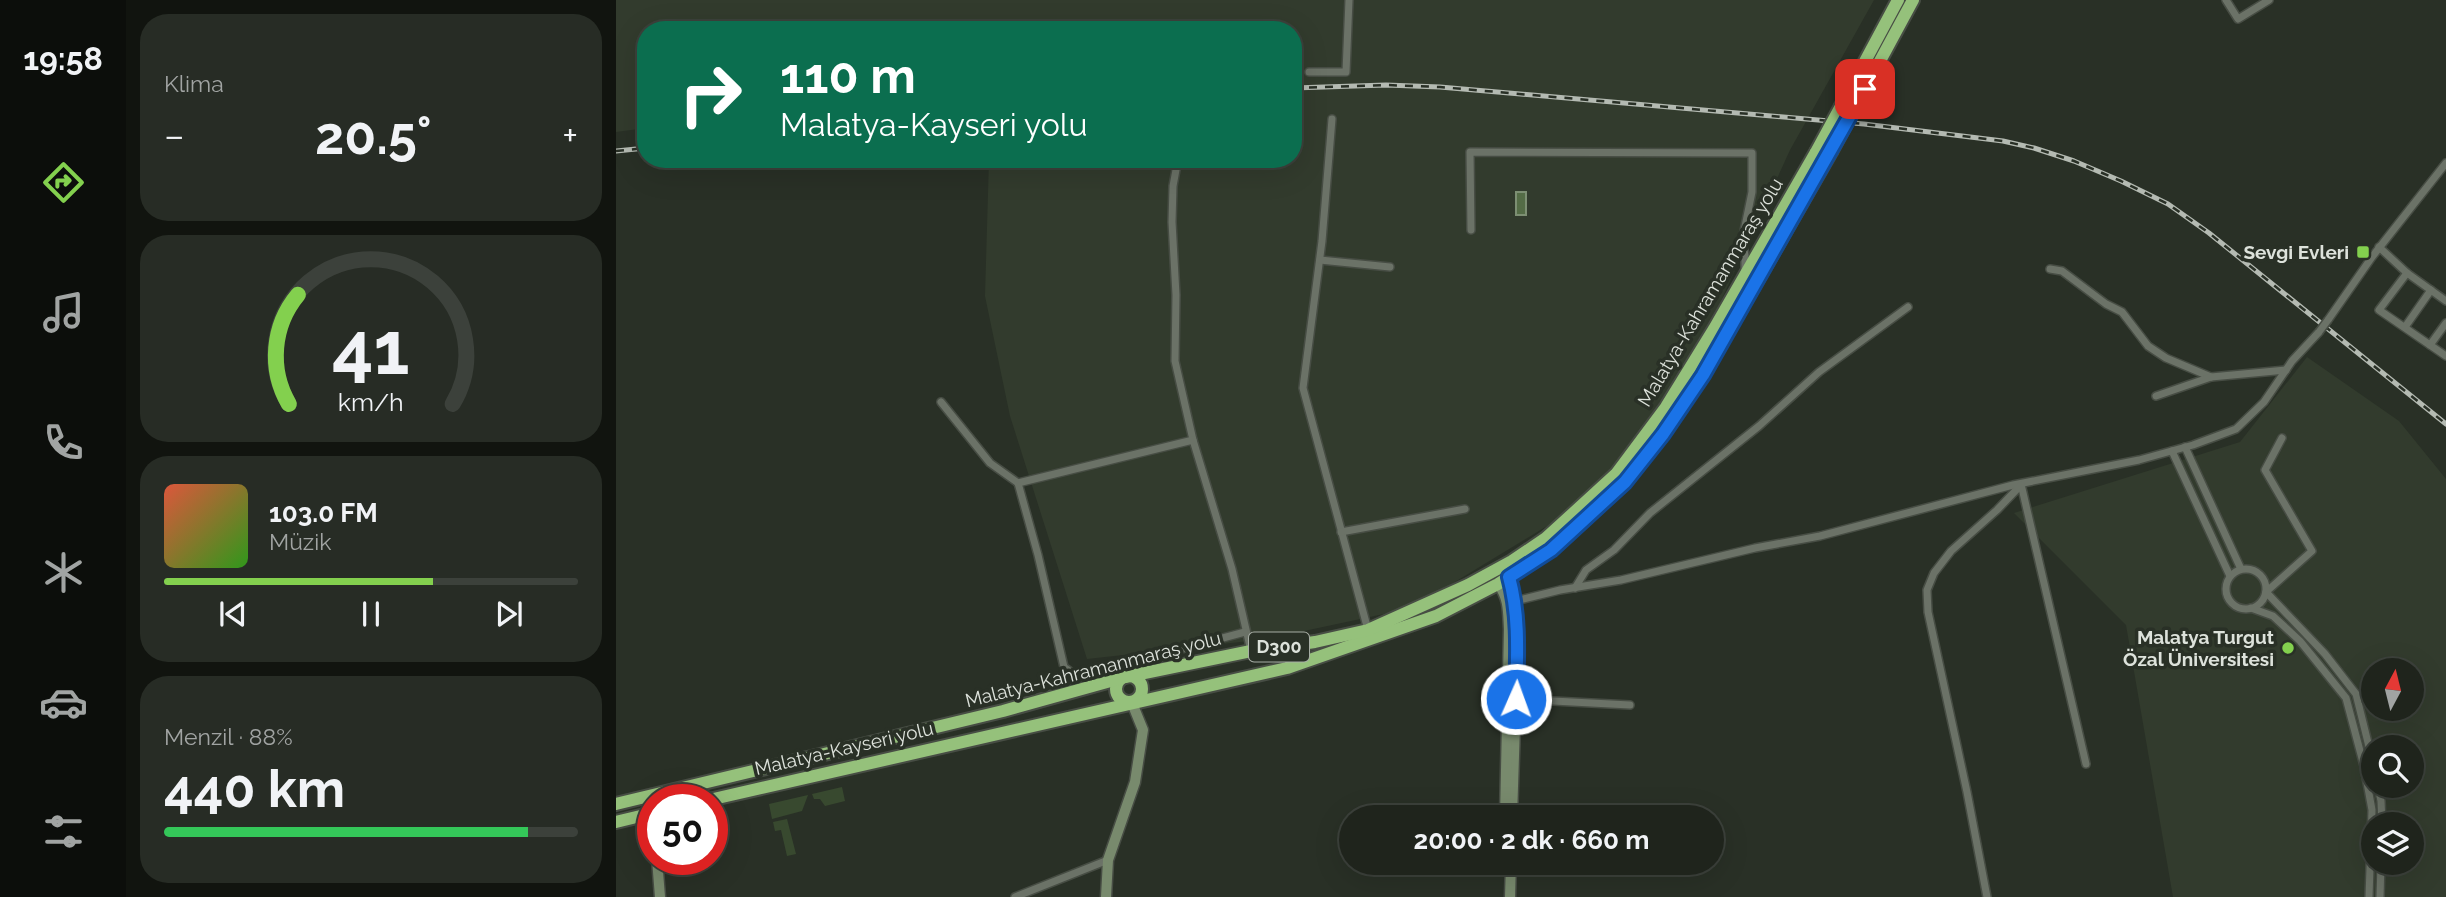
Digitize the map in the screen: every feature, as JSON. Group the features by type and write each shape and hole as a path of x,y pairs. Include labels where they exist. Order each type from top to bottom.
{"highway":[{"name":"Malatya-Kahramanmaraş yolu","path":"616,804 1003,711 1125,677 1251,650 1315,642 1368,630 1468,585 1512,561 1546,538 1616,474 1666,407 1816,152 1847,108 1898,0"},
{"name":"Malatya-Kayseri yolu","path":"728,796 1287,668 1436,616 1504,581 1551,550 1625,482 1663,434 1703,375 1831,152 1847,108 1913,0"},
{"path":"1125,677 1138,678 1142,685 1142,694 1132,703 1119,699 1116,690 1118,682 1125,677"},
{"path":"616,822 637,817"}],"main road":[{"path":"1504,581 1505,593 1511,602 1512,805"},
{"path":"1506,805 1512,699"},
{"path":"1106,897 1108,860 1135,782 1143,730 1132,703"},
{"path":"658,875 660,897"},
{"path":"1503,897 1504,875"},
{"path":"1510,897 1511,875"}],"street":[{"path":"1309,72 1346,72 1349,0"},
{"path":"2226,0 2238,19 2269,0"},
{"path":"1332,119 1320,260 1303,388 1368,630"},
{"path":"1471,230 1470,152 1752,153 1752,192 1742,241 1745,274"},
{"path":"1511,602 1820,536 2021,484 2138,460 2236,429 2264,402 2292,361 2319,332 2379,247 2446,163"},
{"path":"1176,168 1173,186 1175,361 1193,440 1232,569 1251,650"},
{"path":"2379,247 2407,273 2446,301"},
{"path":"1320,260 1390,267"},
{"path":"2050,269 2062,271 2106,304 2122,312 2148,346 2166,358 2211,377"},
{"path":"2407,273 2379,310 2446,356"},
{"path":"2404,327 2431,290"},
{"path":"1576,588 1586,570 1614,550 1650,513 1759,426 1819,372 1908,307"},
{"path":"2430,345 2446,323"},
{"path":"2156,396 2211,377 2286,370"},
{"path":"941,402 990,463 1018,483 1064,667 1078,677 1245,632"},
{"path":"2251,608 2260,604 2266,592 2312,551 2265,470 2282,438"},
{"path":"1018,483 1193,440"},
{"path":"2185,447 2241,569"},
{"path":"2172,451 2230,576"},
{"path":"2021,484 2086,764"},
{"path":"1987,897 1928,612 1927,590 1934,573 1951,551 1997,510 2021,484"},
{"path":"1341,532 1465,509"},
{"path":"2366,735 2356,694 2325,654 2266,592 2260,573 2248,568 2230,576 2225,588 2230,601 2241,608 2251,608 2273,616 2308,650 2346,698 2364,766 2372,810 2369,897"},
{"path":"1512,699 1630,705"},
{"path":"1015,897 1108,860"},
{"path":"2380,897 2381,875"}],"shaded area":[{"path":"616,0 1874,0 1790,150 1710,325 1630,452 1552,523 1412,608 1267,639 1087,659 1010,416 985,296 989,168 1302,168 1302,21 637,21 637,129 616,132"},
{"path":"1516,192 1526,192 1526,215 1516,215"},
{"name":"Malatya Turgut Özal Üniversitesi","path":"2307,357 2399,421 2446,479 2446,897 2173,897 2126,625 2014,513 2240,442"},
{"path":"842,787 845,801 825,806 820,799 814,799 812,794"},
{"path":"808,795 802,811 772,819 769,804"},
{"path":"787,819 796,854 787,856 781,830 775,831 773,822"}],"railway":[{"path":"1302,88 1386,85 1440,87 1864,124 2003,141 2034,148 2074,161 2168,204 2209,233 2446,424"},
{"path":"616,151 637,149"}],"place":[{"name":"Sevgi Evleri","path":"2363,252"},
{"name":"Malatya Turgut Özal Üniversitesi","path":"2288,648"}],"route":[{"path":"1516,699 1518,634 1509,577 1551,550 1625,482 1663,434 1703,375 1865,89"}]}
